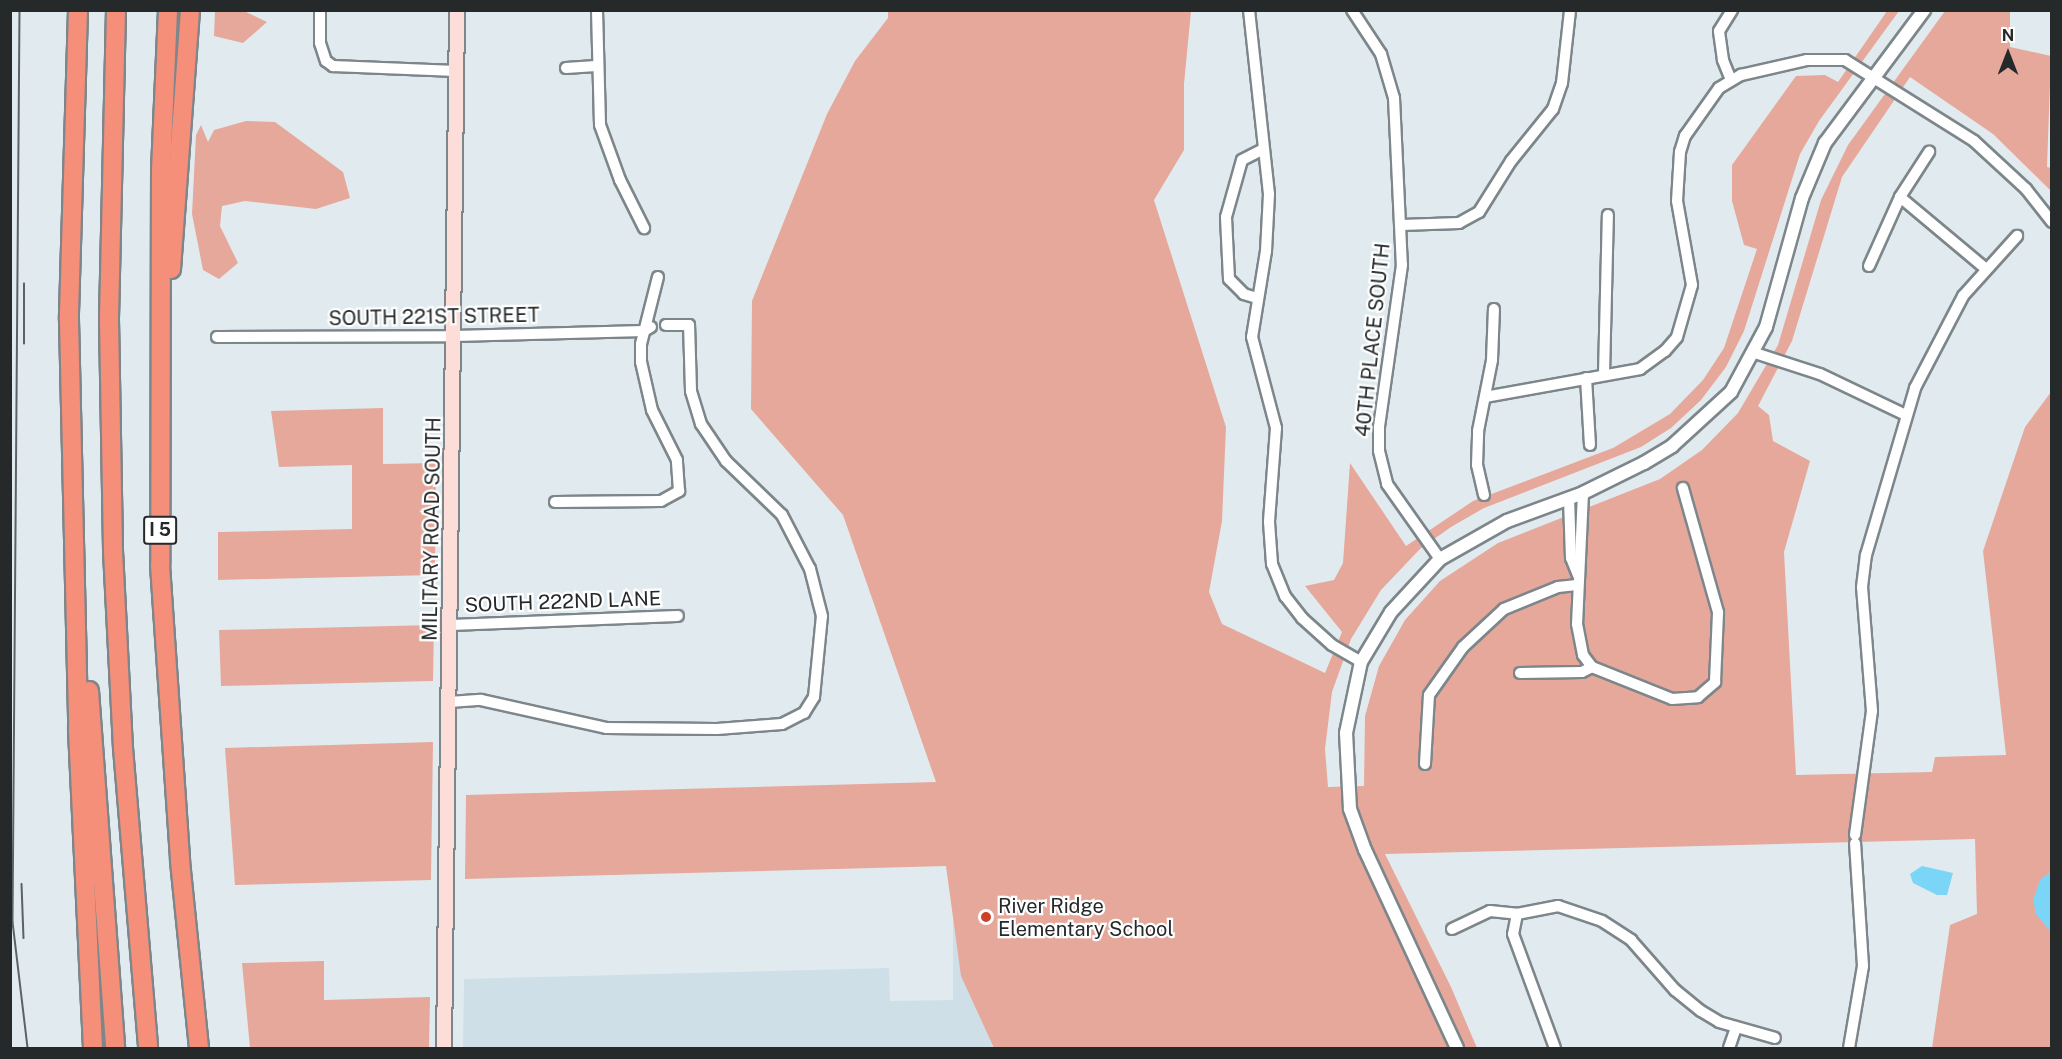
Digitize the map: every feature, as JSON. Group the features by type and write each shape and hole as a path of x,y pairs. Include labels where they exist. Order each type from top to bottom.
{"highway":[{"path":"78,10 69,308 78,730 93,1048"},
{"path":"116,10 109,320 112,519 123,747 148,1048"},
{"name":"I 5","path":"168,10 161,169 158,405 160,565 169,709 199,1048"},
{"path":"158,405 190,10"},
{"path":"71,437 115,1048"}],"main road":[{"name":"MILITARY ROAD SOUTH","path":"444,1048 457,10"}],"street":[{"path":"320,10 320,43 326,61 343,69 456,70"},
{"path":"597,10 596,66 600,125 620,180 644,228"},
{"path":"1249,10 1262,150 1269,194 1269,219 1251,337 1276,428 1269,522 1272,564 1285,596 1302,618 1332,645 1361,662"},
{"name":"40TH PLACE SOUTH","path":"1352,10 1382,54 1392,85 1402,225 1399,297 1379,427 1379,451 1387,484 1440,559"},
{"path":"1402,225 1459,223 1479,212 1511,161 1554,110 1562,83 1570,10"},
{"path":"1731,80 1721,52 1719,31 1732,10"},
{"path":"1457,1048 1370,861 1350,810 1346,734 1361,662 1391,612 1440,559 1507,521 1583,493 1644,463 1679,440 1731,392 1755,353 1776,299 1814,165 1839,121 1924,10"},
{"path":"1485,396 1640,369 1665,351 1677,337 1692,285 1677,201 1680,152 1685,136 1719,88 1731,80 1765,68 1833,58 1873,76 1974,141 2026,189 2052,222"},
{"path":"566,68 596,66"},
{"path":"1257,298 1244,294 1229,279 1226,217 1242,160 1262,150"},
{"path":"1869,266 1900,197 1929,152"},
{"path":"1900,197 1986,269"},
{"path":"1604,374 1608,215"},
{"path":"1849,1048 1863,966 1855,839 1872,711 1863,572 1915,388 1958,305 1986,269 2017,236"},
{"path":"555,502 661,501 679,491 677,460 644,384 641,362 658,277"},
{"path":"1484,495 1477,447 1494,309"},
{"path":"448,702 481,700 606,728 756,726 795,720 814,697 820,659 822,616 798,541 782,515 726,461 701,424 691,391 689,325 666,325"},
{"name":"SOUTH 221ST STREET","path":"217,337 454,336 648,329"},
{"path":"1755,353 1820,374 1906,415"},
{"path":"1586,378 1590,445"},
{"path":"1583,493 1583,560 1578,580 1580,639 1583,655 1592,667 1672,699 1698,697 1715,682 1718,612 1683,488"},
{"path":"1569,498 1570,558 1578,580"},
{"path":"1425,764 1430,695 1463,647 1504,609 1578,580"},
{"name":"SOUTH 222ND LANE","path":"450,625 678,616"},
{"path":"1520,673 1582,672 1592,667"},
{"path":"1452,929 1490,911 1516,914 1527,909 1558,906 1602,921 1631,940 1675,990 1710,1017 1736,1028 1775,1038"},
{"path":"1516,914 1513,934 1555,1048"},
{"path":"1729,1048 1736,1028"}],"shaded area":[{"path":"215,11 244,11 267,22 243,43 214,36"},
{"path":"888,11 1191,11 1184,84 1184,150 1154,200 1226,427 1222,521 1209,592 1222,624 1325,673 1342,632 1305,586 1334,580 1343,563 1350,463 1406,546 1473,501 1613,448 1670,414 1703,380 1724,348 1757,249 1744,245 1732,201 1732,165 1796,76 1825,75 1838,82 1887,11 1899,11 1819,121 1800,154 1744,331 1726,367 1701,400 1671,428 1641,447 1484,508 1451,527 1420,549 1381,590 1351,639 1332,692 1325,749 1328,787 1364,786 1365,716 1379,666 1405,620 1440,581 1498,543 1660,479 1702,450 1738,413 1778,345 1821,200 1848,145 1945,11 2010,11 2010,47 2051,56 2047,167 2051,168 2051,191 1993,134 1910,77 1842,177 1792,341 1758,406 1769,415 1773,441 1810,461 1784,552 1796,775 1932,772 1935,757 2006,755 1983,551 2025,427 2051,392 2051,1048 1932,1048 1950,925 1977,914 1975,839 1385,854 1451,987 1477,1048 994,1048 961,976 946,866 465,879 466,795 936,782 843,515 751,409 752,301 827,114 855,61 888,18"},
{"path":"246,121 275,122 343,172 350,198 316,209 245,201 222,206 220,226 238,263 219,279 203,270 192,214 196,135 201,125 208,142 214,130"},
{"path":"383,408 383,464 436,463 435,575 218,580 218,532 352,529 352,465 279,467 271,411"},
{"path":"434,625 433,681 221,686 219,630"},
{"path":"433,742 431,880 235,885 225,748"},
{"name":"River Ridge Elementary School","path":"953,866 1020,1048 463,1048 464,979 889,968 890,1001 953,1000"},
{"path":"324,961 324,1000 430,997 429,1048 250,1048 242,963"}],"water":[{"path":"1922,866 1953,873 1947,895 1937,895 1913,883 1910,874"},
{"path":"2051,871 2051,932 2036,914 2033,900 2040,880"}],"tram line":[{"path":"20,10 13,922 28,1048"},
{"path":"24,284 24,344"},
{"path":"22,884 24,938"}],"place":[{"name":"River Ridge Elementary School","path":"986,917"}]}
